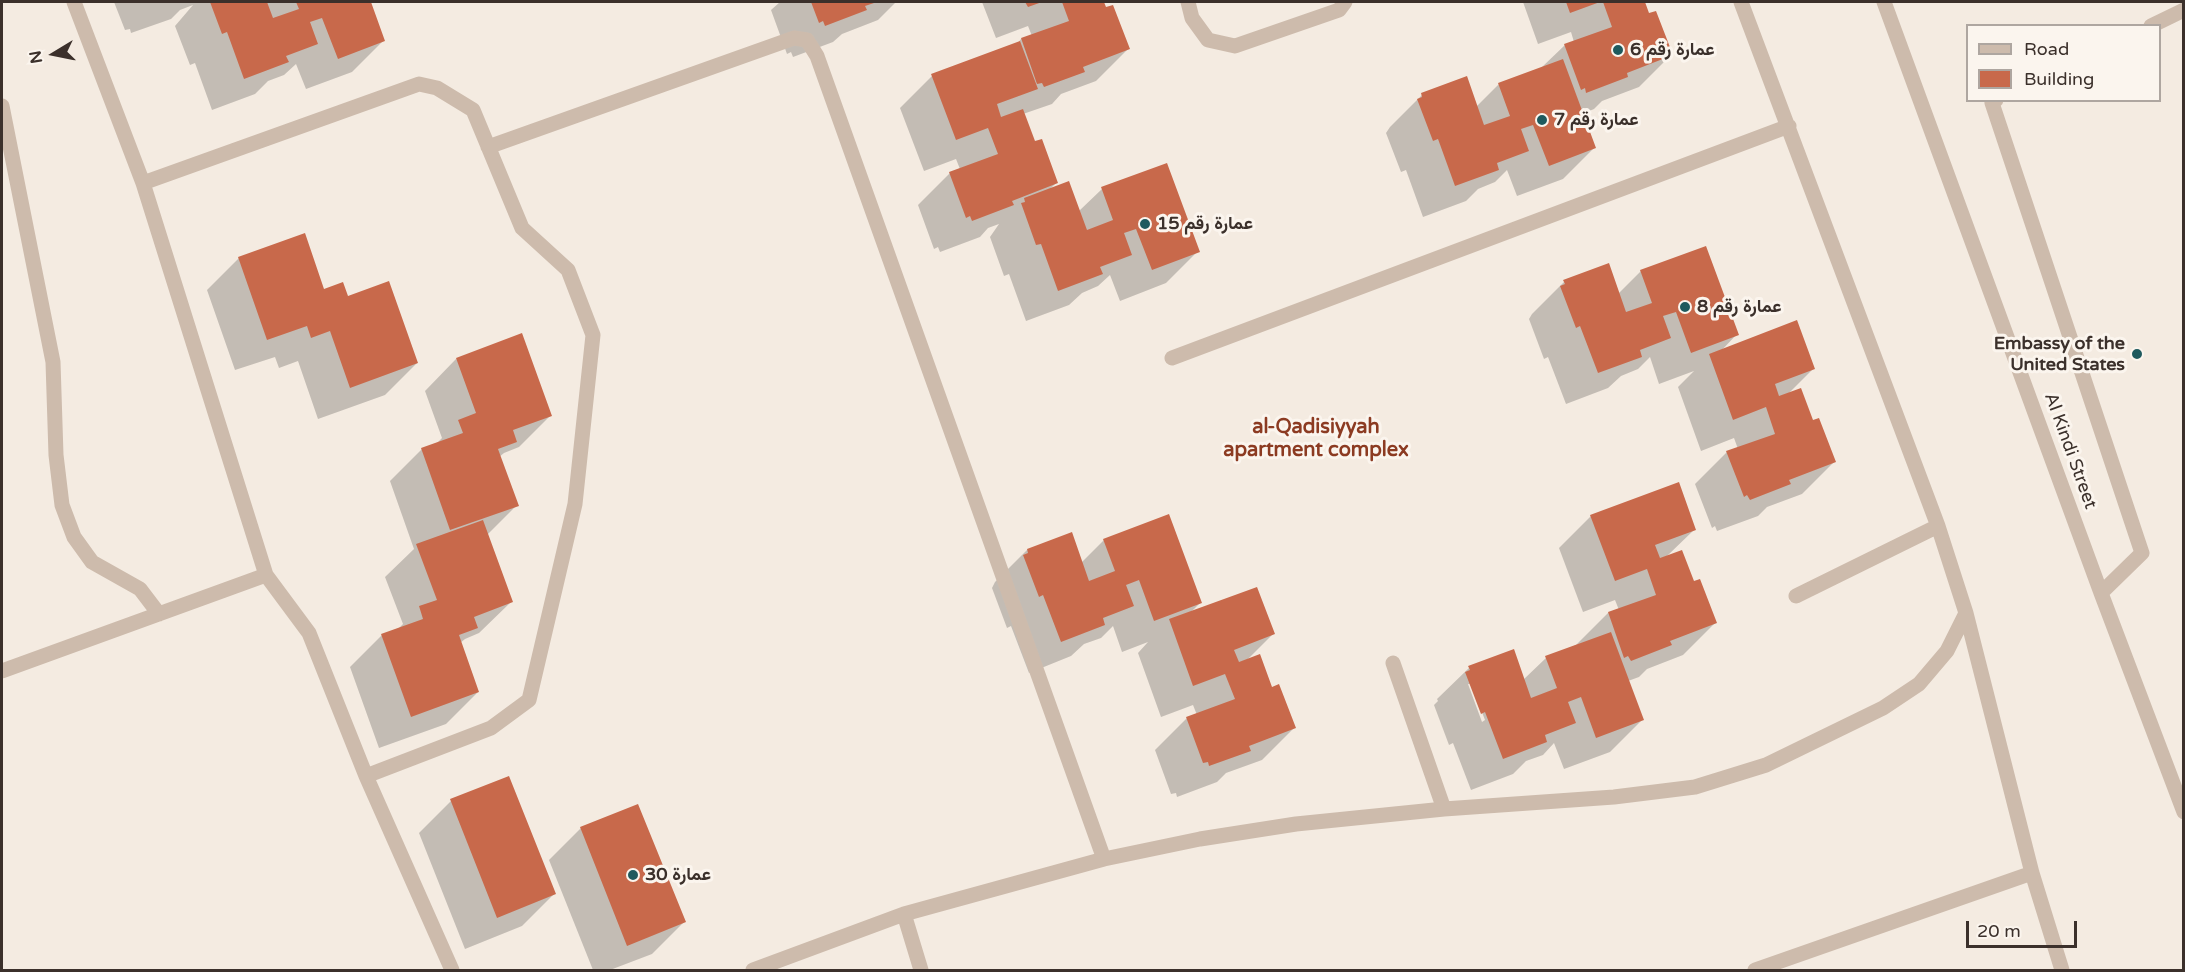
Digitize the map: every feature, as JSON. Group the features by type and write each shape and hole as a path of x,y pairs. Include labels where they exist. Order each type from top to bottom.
{"street":[{"path":"74,2 143,183 266,575 309,633 366,776 452,970"},
{"path":"1188,2 1192,18 1208,40 1235,46 1339,10 1345,2"},
{"path":"1742,2 1938,526 1966,613 2032,873 2062,970"},
{"name":"Al Kindi Street","path":"1884,2 2184,812"},
{"path":"2155,24 2184,10"},
{"path":"488,147 794,38 807,40 817,56 825,78 1104,859"},
{"path":"143,183 419,84 437,88 473,110 522,228 568,270 593,335 575,504 529,700 491,728 366,776"},
{"path":"1993,102 2142,553 2101,592"},
{"path":"2,106 53,362 56,455 62,505 74,537 92,562 140,589 159,614"},
{"path":"1172,358 1789,126"},
{"path":"1796,596 1938,526"},
{"path":"2,671 266,575"},
{"path":"753,970 904,914 1104,859 1200,839 1296,824 1614,797 1695,787 1766,765 1883,708 1918,684 1947,651 1966,613"},
{"path":"1393,663 1444,810"},
{"path":"1755,970 2032,873"},
{"path":"904,914 921,970"}],"building":[{"path":"210,2 267,2 273,18 299,9 296,2 371,2 385,41 338,59 322,18 310,22 318,44 286,56 289,62 244,79 227,32 222,34"},
{"path":"811,2 877,2 865,6 867,10 825,26 823,21 819,23"},
{"path":"1025,2 1042,2 1028,7"},
{"path":"1062,2 1104,2 1106,7 1113,5 1130,49 1083,67 1085,72 1044,87 1042,83 1037,84 1021,38 1069,21"},
{"name":"عمارة رقم 6","path":"1566,2 1600,2 1570,13"},
{"name":"عمارة رقم 6","path":"1603,2 1645,2 1649,13 1656,11 1673,55 1627,73 1628,77 1586,93 1585,88 1581,90 1564,44 1612,27"},
{"path":"1020,41 1038,89 997,104 1001,117 1023,109 1035,141 1042,139 1058,183 1012,201 1014,205 972,221 970,216 966,218 949,172 998,154 988,128 956,140 931,74"},
{"name":"عمارة رقم 7","path":"1563,59 1596,148 1549,166 1533,125 1521,129 1529,151 1497,163 1499,170 1455,186 1438,139 1433,141 1417,99 1422,97 1421,93 1467,76 1484,125 1510,116 1498,83"},
{"name":"عمارة رقم 15","path":"1167,163 1200,252 1152,270 1136,229 1124,233 1132,255 1100,267 1103,274 1058,291 1041,244 1036,245 1021,203 1025,202 1024,198 1069,181 1087,230 1113,220 1101,187"},
{"path":"305,233 324,289 343,282 348,296 389,281 418,363 350,388 330,331 311,338 307,326 267,340 238,257"},
{"name":"عمارة رقم 8","path":"1706,246 1739,335 1691,353 1676,312 1663,316 1671,338 1640,350 1642,357 1598,373 1580,326 1576,328 1560,286 1565,284 1563,280 1609,263 1626,312 1652,303 1640,270"},
{"path":"1797,320 1815,369 1775,384 1779,396 1801,388 1813,420 1819,418 1836,462 1789,480 1791,484 1750,500 1747,495 1744,497 1726,451 1775,434 1766,407 1733,420 1709,354"},
{"path":"522,333 552,416 513,430 517,442 498,449 519,506 450,530 421,448 463,433 458,420 476,413 456,358"},
{"path":"1679,482 1696,530 1655,545 1660,558 1682,550 1694,581 1700,579 1717,623 1670,641 1672,645 1631,661 1628,656 1624,658 1608,612 1656,595 1647,569 1615,581 1590,515"},
{"path":"1169,514 1202,603 1154,621 1139,580 1126,585 1134,606 1103,618 1105,625 1061,642 1043,595 1039,597 1023,555 1028,553 1027,549 1072,532 1089,581 1115,571 1103,539"},
{"path":"483,520 513,602 474,617 478,628 459,635 479,692 411,717 381,634 423,619 419,606 437,600 416,544"},
{"path":"1257,587 1275,634 1234,650 1239,662 1260,654 1272,687 1279,684 1296,728 1249,746 1251,751 1209,766 1208,762 1203,763 1186,717 1235,699 1225,674 1193,686 1169,619"},
{"path":"1611,632 1644,720 1596,738 1581,697 1568,702 1576,723 1545,735 1547,742 1503,759 1485,712 1481,714 1465,672 1470,670 1468,666 1514,649 1531,698 1557,688 1545,656"},
{"path":"509,776 556,894 497,918 450,799"},
{"name":"عمارة 30","path":"638,804 686,922 627,946 580,827"}],"place":[{"name":"عمارة رقم 6","path":"1618,50"},
{"name":"عمارة رقم 7","path":"1542,120"},
{"name":"عمارة رقم 15","path":"1145,224"},
{"name":"عمارة رقم 8","path":"1685,307"},
{"name":"Embassy of the United States","path":"2137,354"},
{"name":"عمارة 30","path":"633,875"}],"district":[{"name":"al-Qadisiyyah apartment complex","path":"1316,440"}]}
